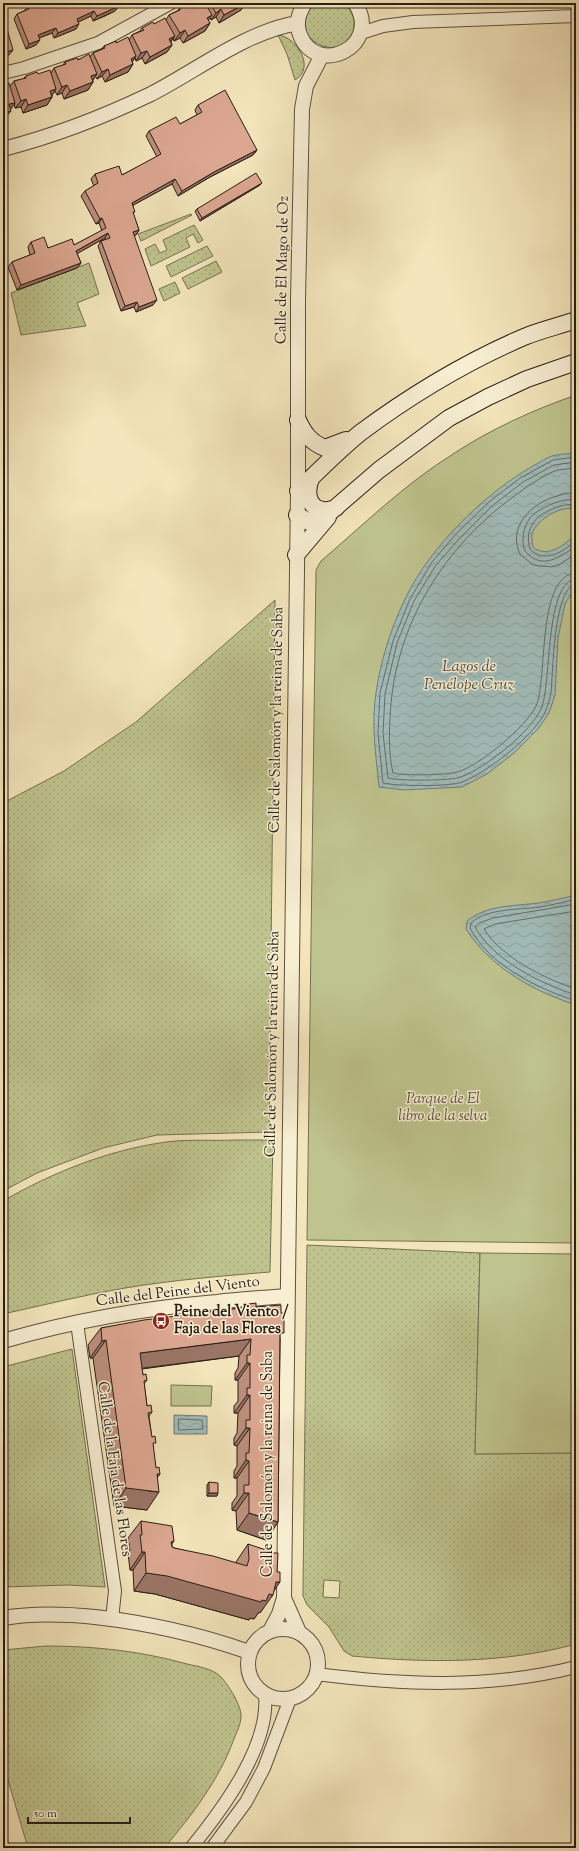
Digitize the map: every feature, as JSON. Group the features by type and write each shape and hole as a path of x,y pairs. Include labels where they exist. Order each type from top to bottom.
{"main road":[{"path":"298,491 360,433 430,385 476,359 526,337 576,320"},
{"path":"297,515 309,522 314,523 320,521 379,470 449,418 488,397 527,379 576,362"},
{"path":"298,420 309,439 316,445 325,448 333,446 360,433"},
{"path":"312,477 308,484 310,500 315,506 323,510 336,508"},
{"path":"296,555 336,508"}],"street":[{"path":"3,73 24,68 98,43 171,3"},
{"path":"306,3 300,12 298,23 299,33 309,48 322,55 337,55 345,52 354,44 361,33 362,19 355,3"},
{"path":"361,33 376,28 413,22 576,16"},
{"path":"3,149 63,131 104,115 151,93 257,36 278,27 298,23"},
{"name":"Calle de El Mago de Oz","path":"298,491 298,300 303,100 308,80 322,55"},
{"name":"Calle de Salomón y la reina de Saba","path":"270,1631 279,1614 284,1598 298,491"},
{"name":"Calle del Peine del Viento","path":"3,1341 77,1323 167,1307 287,1296"},
{"name":"Calle de la Faja de las Flores","path":"77,1323 115,1591 112,1619"},
{"name":"Calle de Salomón y la reina de Saba","path":"284,1598 298,1632"},
{"path":"3,1618 59,1614 112,1619 154,1625 194,1634 249,1652"},
{"path":"285,1629 298,1632 310,1641 316,1653 318,1667 316,1674 309,1687 304,1692 290,1698 277,1699 265,1695 256,1687 250,1676 247,1664 249,1652 258,1639 270,1631 285,1629"},
{"path":"316,1674 390,1682 435,1684 523,1678 576,1667"},
{"path":"191,1848 230,1797 243,1774 264,1722 266,1704 265,1695"},
{"path":"212,1848 246,1802 264,1768 290,1698"}],"green space":[{"path":"316,3 343,3 346,5 353,17 354,24 349,40 340,46 329,47 318,44 309,37 305,27 306,15"},
{"path":"278,35 292,41 302,54 304,68 301,75 295,80 287,54"},
{"path":"191,214 192,215 141,241 138,234"},
{"path":"194,225 203,240 198,243 193,234 186,238 190,247 151,266 145,249 155,244 160,253 167,250 163,240"},
{"path":"207,246 213,256 171,277 166,266"},
{"path":"216,261 222,272 188,289 182,278"},
{"path":"89,263 99,294 77,303 86,326 21,335 11,293"},
{"path":"175,282 180,293 164,301 159,289"},
{"name":"Parque de El libro de la selva","path":"576,395 576,1243 307,1240 316,570 321,561 401,491 435,466 497,428 544,407"},
{"path":"275,600 269,1132 157,1135 103,1148 37,1173 3,1191 3,803 64,771 136,722"},
{"path":"191,1140 273,1140 270,1272 179,1280 143,1285 79,1297 3,1314 3,1201 22,1190 82,1164 145,1146 166,1142"},
{"path":"307,1245 480,1253 475,1454 576,1453 576,1644 548,1651 521,1655 464,1660 408,1660 352,1656 344,1651 329,1627 307,1605 303,1596","holes":["324,1580 340,1581 339,1598 323,1597"]},
{"path":"480,1253 576,1254 576,1453 475,1454"},
{"path":"72,1349 105,1587 68,1585 3,1587 3,1367"},
{"path":"171,1385 212,1386 211,1406 171,1406"},
{"path":"46,1646 117,1650 198,1666 220,1676 232,1693 241,1711 241,1719 239,1728 228,1754 213,1783 185,1823 164,1848 28,1848 3,1763 3,1650"}],"water":[{"name":"Lagos de Penélope Cruz","path":"576,453 576,509 564,509 550,514 539,523 532,534 533,547 544,552 562,546 576,533 576,586 565,604 558,638 555,695 549,713 538,729 514,753 487,774 462,787 404,790 379,787 374,728 378,681 391,632 406,597 417,578 444,541 460,523 496,491 547,458"},
{"path":"576,895 576,1005 544,993 514,976 488,955 476,943 466,929 467,921 492,909 539,903"},
{"path":"174,1415 207,1416 207,1434 174,1434"}],"building":[{"path":"35,3 117,3 119,6 97,16 94,11 77,19 79,24 58,33 56,28 38,35 40,40 29,44 17,14 29,9 28,6"},
{"path":"188,3 205,3 212,15 207,18 210,23 188,36 185,30 180,33 169,15 180,10 180,8"},
{"path":"210,3 246,3 224,15 221,9 216,13"},
{"path":"165,18 175,36 169,39 172,45 150,57 147,51 141,53 132,35 144,30 142,28 153,22 154,24"},
{"path":"3,19 13,50 3,53"},
{"path":"128,37 136,56 131,59 133,64 110,75 108,69 102,72 93,53 105,48 104,46 116,41 116,43"},
{"path":"89,54 97,74 91,76 93,82 70,91 67,85 62,87 54,68 77,58 78,60"},
{"path":"50,70 56,89 50,91 52,97 28,105 26,99 21,101 14,81 26,78 26,76 37,72 38,74"},
{"path":"9,83 15,103 9,104 11,111 3,113 3,85"},
{"path":"225,90 257,150 214,172 182,191 175,179 132,203 135,212 133,212 139,230 133,232 157,300 139,307 137,302 125,306 101,241 110,238 108,233 76,251 81,263 21,285 12,262 35,253 31,242 44,237 48,248 72,239 74,245 106,228 102,218 100,219 85,191 98,183 95,174 119,166 122,175 161,154 149,131 176,117 180,124 202,112 198,105"},
{"path":"256,173 262,183 202,218 197,209"},
{"path":"256,1303 256,1307 281,1305 281,1313 284,1313 284,1333 280,1333 278,1522 249,1513 249,1493 244,1493 244,1485 249,1485 249,1461 246,1460 246,1453 249,1453 250,1428 246,1428 246,1420 250,1420 250,1395 247,1395 247,1388 250,1388 250,1363 247,1363 247,1355 250,1355 251,1339 140,1353 143,1375 146,1374 147,1380 144,1381 147,1406 151,1405 152,1412 148,1413 152,1437 155,1436 156,1443 153,1443 156,1468 159,1467 160,1474 157,1474 159,1492 126,1488 106,1340 102,1341 101,1328 144,1320 249,1307 249,1304"},
{"path":"209,1482 218,1483 218,1493 209,1493"},
{"path":"141,1521 172,1526 174,1541 171,1542 172,1547 174,1548 213,1556 247,1566 249,1559 248,1544 269,1551 269,1553 278,1553 277,1572 280,1572 280,1582 276,1582 273,1595 269,1594 266,1601 262,1600 261,1602 167,1576 146,1573 145,1552 142,1552 140,1535 142,1535"}],"place":[{"name":"Peine del Viento / Faja de las Flores","path":"161,1321"}]}
